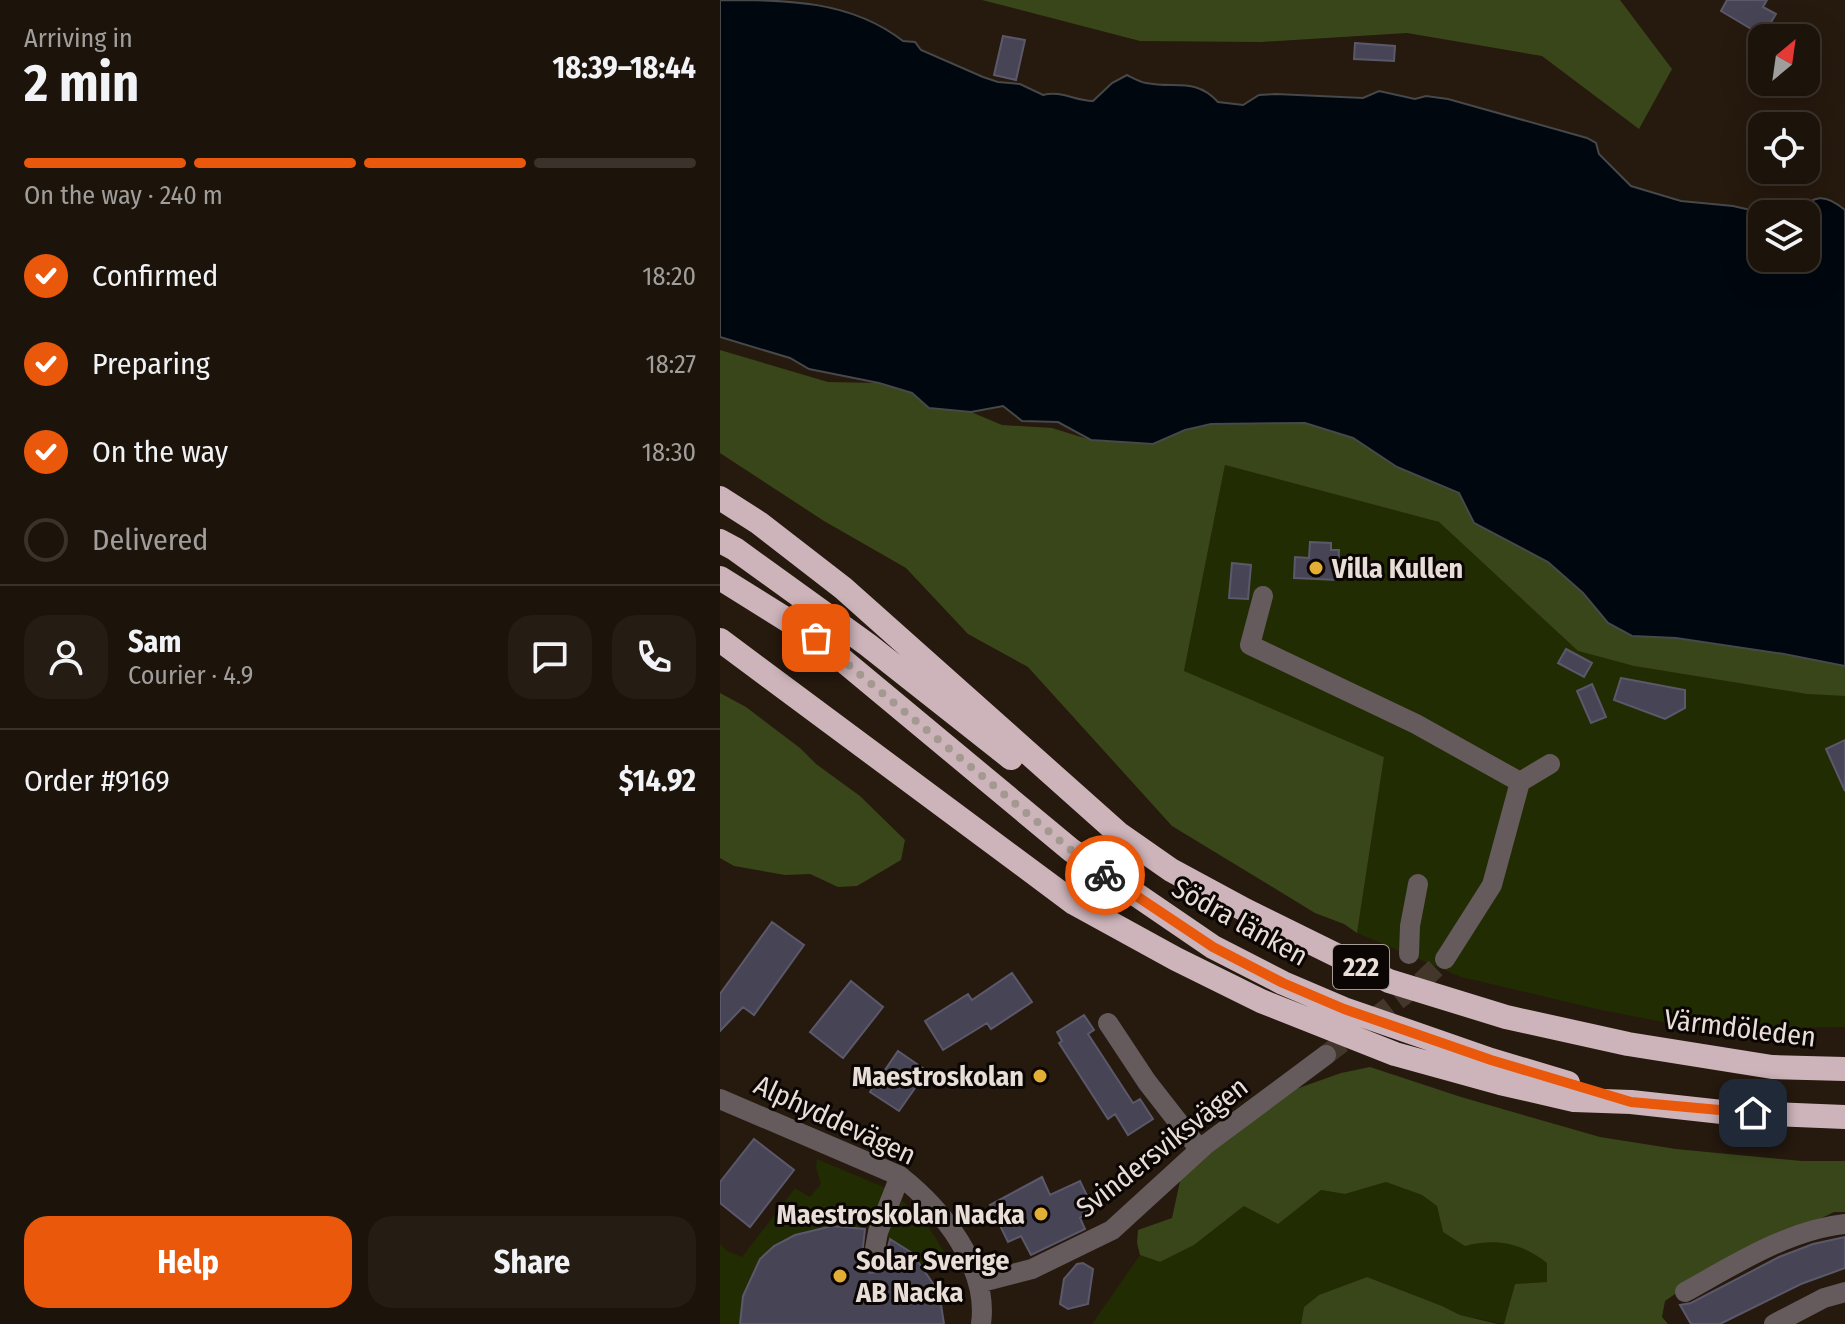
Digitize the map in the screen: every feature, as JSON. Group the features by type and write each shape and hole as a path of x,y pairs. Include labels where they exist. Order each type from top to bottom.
{"highway":[{"name":"222","path":"720,498 759,523 843,588 1118,833"},
{"path":"720,541 868,645 1027,770 1118,833"},
{"name":"Södra länken","path":"720,578 816,638 1071,850 1213,947 1283,983 1344,1009 1491,1060 1631,1102"},
{"name":"222","path":"720,640 1074,903 1261,1001 1395,1054 1574,1100 1631,1102 1722,1112 1845,1117"},
{"name":"Värmdöleden","path":"1118,833 1171,870 1389,981 1506,1017 1628,1044 1772,1067 1845,1069"}],"street":[{"path":"1263,596 1250,645 1416,724 1520,782"},
{"path":"1445,959 1492,885 1520,782 1550,764"},
{"path":"1409,954 1410,926 1418,884"},
{"path":"1108,1023 1147,1082 1200,1150"},
{"name":"Svindersviksvägen","path":"978,1283 1032,1269 1112,1230 1200,1150 1326,1055"},
{"name":"Alphyddevägen","path":"720,1099 900,1176 926,1196 958,1240 978,1283 983,1311 981,1324"},
{"path":"873,1260 878,1232 900,1176"},
{"path":"1685,1292 1754,1254 1823,1226 1845,1224"},
{"path":"1774,1324 1824,1298 1845,1292"}],"green space":[{"path":"982,0 1620,0 1672,69 1639,129 1542,56 1407,33 1261,42 1140,41"},
{"path":"720,350 828,382 879,383 912,393 930,408 971,412 1002,425 1052,428 1091,440 1153,444 1185,430 1211,424 1305,423 1353,438 1397,467 1459,494 1474,523 1548,562 1583,593 1608,623 1632,636 1676,638 1845,666 1845,696 1807,694 1634,666 1578,651 1439,522 1225,465 1184,671 1384,757 1357,933 1344,924 1315,913 1172,826 1028,667 968,634 906,568 824,521 720,453"},
{"path":"1225,465 1439,522 1578,651 1634,666 1807,694 1845,696 1845,1027 1699,1029 1461,977 1357,933 1384,757 1184,672"},
{"path":"720,693 746,707 860,796 905,840 901,860 857,886 838,887 810,874 785,875 734,866 720,858"},
{"path":"1370,1067 1600,1137 1676,1149 1802,1161 1845,1161 1845,1212 1834,1212 1694,1281 1665,1301 1662,1317 1668,1324 1504,1324 1515,1284 1547,1282 1547,1263 1528,1251 1508,1244 1487,1242 1465,1246 1443,1232 1437,1206 1422,1195 1386,1182 1345,1194 1321,1190 1278,1224 1244,1206 1194,1245 1160,1262 1140,1255 1138,1230 1172,1218 1182,1172 1296,1089 1341,1073"},
{"path":"817,1159 888,1189 870,1228 818,1229 779,1243 753,1274 740,1324 720,1324 720,1244 727,1251 742,1257 795,1188 810,1197 821,1184 816,1168"},
{"path":"1386,1182 1422,1195 1437,1206 1443,1232 1515,1244 1532,1251 1547,1263 1547,1282 1515,1284 1504,1324 1460,1315 1367,1277 1319,1295 1304,1307 1301,1324 1092,1324 1140,1255 1160,1262 1194,1245 1244,1206 1303,1204 1321,1190 1345,1194"},
{"path":"902,1200 932,1232 947,1257 929,1274 912,1253 885,1236"},
{"path":"1367,1277 1460,1315 1498,1324 1301,1324 1304,1307 1319,1295"}],"shaded area":[{"path":"720,0 793,2 839,10 883,27 903,41 915,42 921,50 983,77 1020,84 1043,95 1056,94 1093,101 1112,83 1127,75 1156,85 1184,85 1201,89 1218,102 1243,105 1259,95 1276,94 1363,98 1379,91 1415,99 1426,96 1448,99 1587,138 1596,143 1599,154 1631,186 1681,201 1748,209 1748,272 1820,272 1820,200 1812,200 1823,198 1830,200 1845,210 1845,666 1676,638 1632,636 1608,623 1583,593 1548,562 1474,523 1459,493 1397,467 1353,438 1305,423 1211,424 1185,430 1153,444 1091,440 1058,422 1022,421 1003,406 971,412 929,408 912,393 809,369 790,358 720,337"}],"building":[{"path":"1727,0 1767,0 1763,7 1776,14 1770,24 1748,24 1748,27 1721,11"},
{"path":"1003,36 1025,40 1016,80 994,75"},
{"path":"1355,43 1395,46 1394,61 1354,59"},
{"name":"Villa Kullen","path":"1310,542 1331,543 1331,550 1339,550 1338,580 1294,578 1295,557 1309,558"},
{"path":"1232,563 1251,565 1248,599 1229,598"},
{"path":"1566,649 1592,663 1584,677 1558,663"},
{"path":"1621,678 1685,690 1685,708 1665,719 1614,700"},
{"path":"1592,684 1606,717 1591,723 1577,691"},
{"path":"1845,740 1845,791 1826,749"},
{"path":"772,922 804,945 754,1015 743,1007 720,1031 720,994"},
{"path":"1012,973 1032,1002 991,1029 987,1023 943,1050 925,1021 968,994 972,1000"},
{"path":"851,981 883,1007 843,1058 810,1032"},
{"path":"1084,1015 1094,1030 1088,1034 1133,1103 1140,1099 1153,1119 1128,1135 1115,1114 1108,1119 1059,1043 1062,1041 1057,1032"},
{"path":"898,1051 927,1071 899,1111 870,1092"},
{"path":"754,1139 794,1170 750,1227 720,1203 720,1182"},
{"name":"Maestroskolan Nacka","path":"1042,1177 1050,1195 1080,1181 1094,1210 1080,1218 1085,1229 1031,1255 1021,1236 1008,1242 990,1205"},
{"name":"Solar Sverige AB Nacka","path":"832,1226 865,1229 861,1264 870,1273 883,1268 890,1239 912,1253 940,1298 944,1324 740,1324 743,1296 760,1259 774,1246 795,1235"},
{"path":"1845,1237 1845,1268 1801,1284 1720,1324 1691,1324 1680,1305 1691,1303 1779,1257 1813,1244"},
{"path":"1083,1263 1093,1269 1088,1304 1068,1309 1060,1304 1064,1279 1077,1264"}],"tunnel":[{"path":"1326,1055 1420,983 1445,959"}],"way so far":[{"path":"816,638 1105,875"}],"place":[{"name":"Villa Kullen","path":"1316,568"},
{"name":"Maestroskolan","path":"1040,1076"},
{"name":"Maestroskolan Nacka","path":"1041,1214"},
{"name":"Solar Sverige AB Nacka","path":"840,1276"}],"route":[{"path":"1105,875 1213,947 1283,983 1344,1009 1491,1060 1631,1102 1753,1113"}]}
